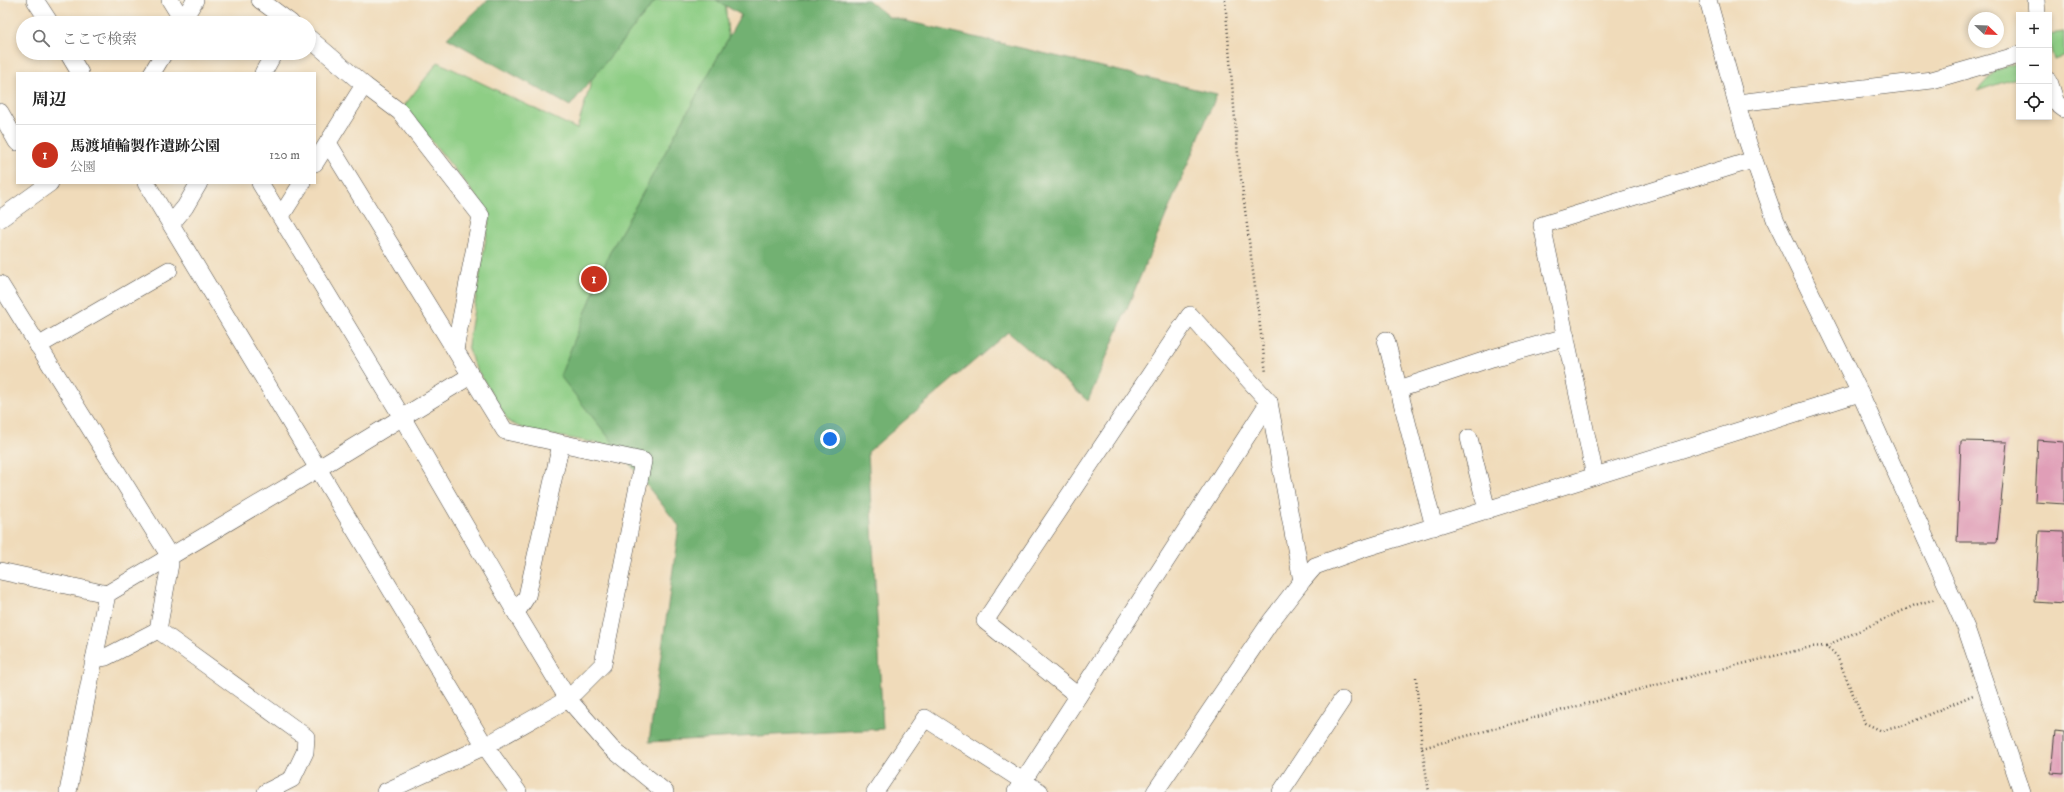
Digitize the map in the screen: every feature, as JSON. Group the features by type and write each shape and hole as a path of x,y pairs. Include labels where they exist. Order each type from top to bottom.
{"street":[{"path":"35,0 45,16"},
{"path":"170,0 179,16"},
{"path":"186,16 196,0"},
{"path":"260,0 282,16"},
{"path":"1708,0 1754,160 1776,222 1860,393 1966,628 2022,792"},
{"path":"2036,0 2037,12"},
{"path":"316,44 364,85 400,112 481,216 455,348"},
{"path":"1737,103 1932,80 2016,56"},
{"path":"72,60 79,72"},
{"path":"153,72 160,60"},
{"path":"264,72 270,60"},
{"path":"2050,84 2056,103 2064,109"},
{"path":"316,161 364,85"},
{"path":"0,112 16,140"},
{"path":"328,143 505,431 643,461 603,664 568,699 485,746 385,792"},
{"path":"1594,476 1542,226 1754,160"},
{"path":"147,184 485,746 518,792"},
{"path":"171,224 185,207 198,184"},
{"path":"261,184 402,417 568,699 611,748 664,792"},
{"path":"281,216 301,184"},
{"path":"0,219 45,185"},
{"path":"38,346 169,270"},
{"path":"0,284 169,555 170,564 158,630"},
{"path":"1078,696 985,621 1190,315 1270,402 1302,581"},
{"path":"1399,389 1492,358 1566,337"},
{"path":"1386,340 1434,526"},
{"path":"0,571 107,594 169,555 319,468 470,376"},
{"path":"1155,792 1271,621 1315,566 1434,526 1860,393"},
{"path":"1019,786 1270,402"},
{"path":"1469,438 1487,510"},
{"path":"516,613 527,596 561,444"},
{"path":"68,792 107,594"},
{"path":"94,659 106,656 158,630"},
{"path":"158,630 306,737 305,752 292,779 266,792"},
{"path":"1281,792 1342,700"},
{"path":"875,792 925,718 1019,786 1040,792"}],"path":[{"path":"1225,0 1239,162 1270,402"},
{"path":"1422,748 1656,685 1812,647 1826,646 1915,605 1950,595"},
{"path":"1826,646 1837,656 1865,723 1882,731 1905,725 1986,689"},
{"path":"1416,677 1422,748 1430,792"}],"green space":[{"path":"488,0 656,0 570,106 447,38"},
{"path":"616,0 725,0 737,139 665,455 528,431 509,422 473,363 468,345 490,214 404,106 438,62 577,129"},
{"path":"716,0 868,0 889,17 1217,94 1088,401 1008,332 868,452 883,729 649,742 679,526 560,376 609,254 741,15"},
{"path":"2064,32 2064,57 2054,60 2052,53 2052,34"},
{"path":"2016,63 2016,78 1977,91 1995,71"}],"building":[{"path":"2038,440 2064,442 2064,504 2035,502"},
{"path":"1961,441 2007,442 1997,542 1957,542"},
{"path":"2039,531 2064,532 2064,604 2035,602"},
{"path":"2055,731 2064,732 2064,774 2051,773"}],"place":[{"name":"馬渡埴輪製作遺跡公園","path":"594,279"}]}
